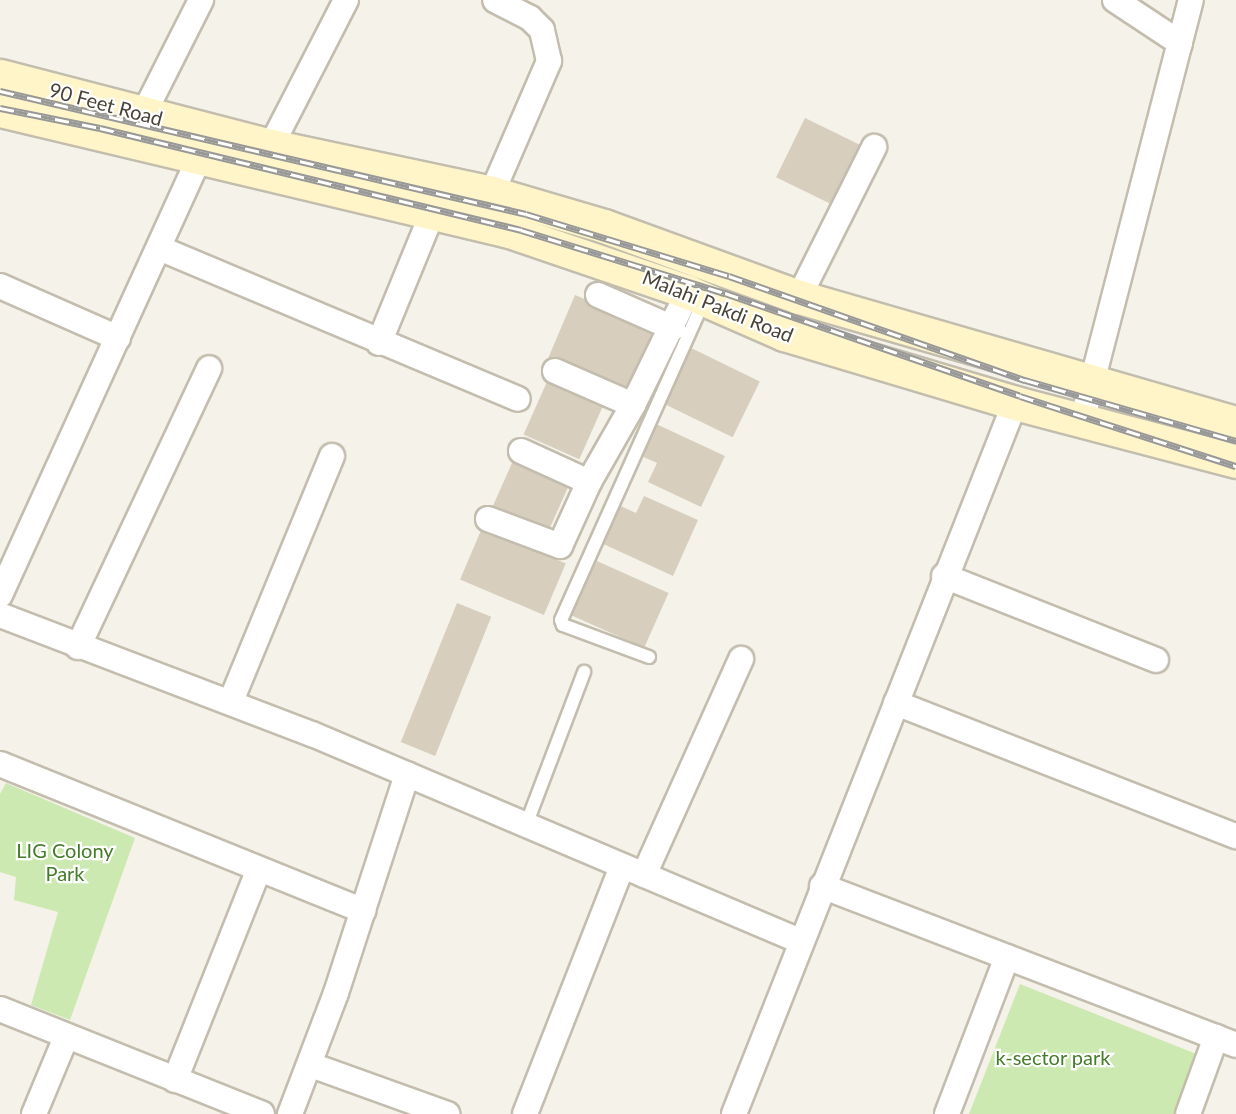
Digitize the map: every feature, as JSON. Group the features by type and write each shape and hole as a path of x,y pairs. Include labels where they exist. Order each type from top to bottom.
{"main road":[{"name":"90 Feet Road","path":"0,76 143,115 205,146"},
{"name":"90 Feet Road","path":"0,110 205,146"},
{"name":"Malahi Pakdi Road","path":"205,146 271,146 492,192 604,226 799,297 1094,380 1236,423"},
{"name":"Malahi Pakdi Road","path":"205,146 386,203 509,231 696,296 783,334 1082,422 1236,461"},
{"path":"386,203 392,172"}],"street":[{"path":"143,115 201,0"},
{"path":"271,146 346,0"},
{"path":"492,192 549,61 542,30 530,18 495,0"},
{"path":"1115,0 1180,43"},
{"path":"1082,422 1191,0"},
{"path":"0,595 205,146"},
{"path":"799,297 874,147"},
{"path":"379,343 432,214"},
{"path":"159,248 379,343 518,399"},
{"path":"0,286 118,338"},
{"path":"598,295 672,328"},
{"path":"488,519 559,547 589,482 633,405 672,328 696,296"},
{"path":"78,647 209,368"},
{"path":"555,371 633,405"},
{"path":"734,1114 944,576 1015,403"},
{"path":"521,451 589,482"},
{"path":"231,701 332,456"},
{"path":"944,576 1156,660"},
{"path":"0,615 78,647 231,701 800,941"},
{"path":"525,1114 633,871 741,659"},
{"path":"896,703 1236,836"},
{"path":"0,764 363,911"},
{"path":"290,1114 311,1065 407,774"},
{"path":"175,1080 259,869"},
{"path":"822,886 1226,1041 1188,1114"},
{"path":"947,1114 1008,957"},
{"path":"0,1009 262,1114"},
{"path":"34,1114 66,1037"},
{"path":"311,1065 447,1114"}],"lane":[{"path":"649,657 563,625 561,620 696,296"},
{"path":"526,825 584,672"}],"green space":[{"name":"LIG Colony Park","path":"6,783 135,838 70,1020 31,1005 58,912 14,900 16,877 0,872 0,794"},
{"name":"k-sector park","path":"1020,984 1204,1057 1181,1114 969,1114"}],"building":[{"path":"805,118 867,148 838,208 776,177"},
{"path":"575,295 658,330 631,394 548,359"},
{"path":"687,346 760,382 733,437 660,402"},
{"path":"550,375 606,400 579,459 524,434"},
{"path":"654,423 725,456 701,507 648,482 657,463 639,455"},
{"path":"516,454 572,479 546,537 490,512"},
{"path":"644,496 698,520 673,576 599,542 616,504 636,513"},
{"path":"482,528 566,564 544,615 460,580"},
{"path":"590,558 669,593 644,648 566,613"},
{"path":"457,603 491,617 435,756 401,742"}],"railway":[{"path":"0,91 526,214 729,276 1025,380 1236,441"},
{"path":"0,108 100,128 521,230 725,293 1020,396 1236,466"}]}
